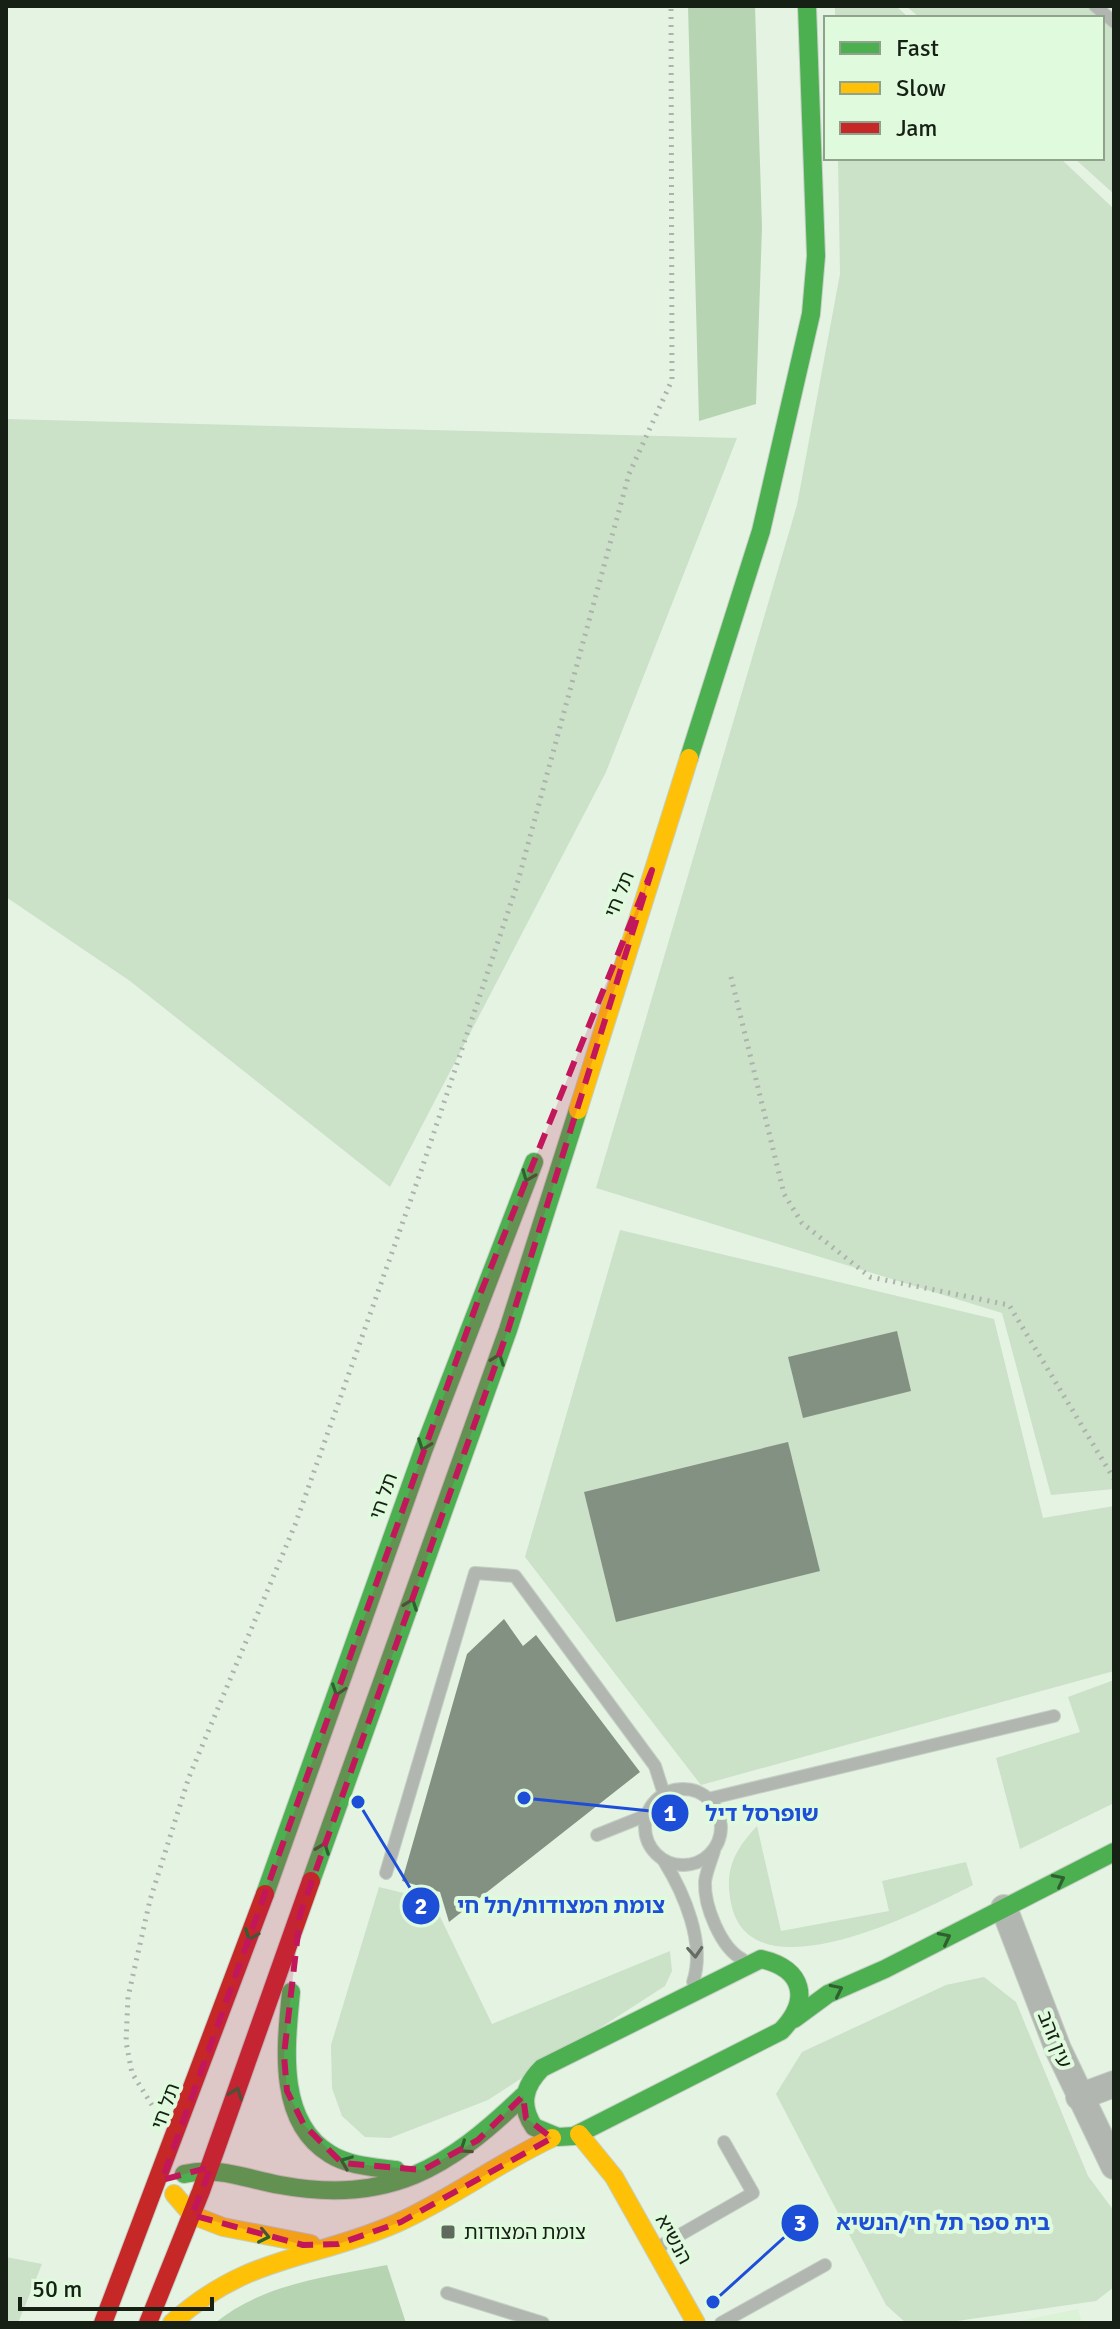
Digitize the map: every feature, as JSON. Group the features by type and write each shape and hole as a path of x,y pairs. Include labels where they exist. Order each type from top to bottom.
{"main road":[{"path":"652,870 761,531 811,314 816,218 807,6"},
{"name":"תל חי","path":"569,1074 652,870"},
{"name":"תל חי","path":"148,2323 210,2167 508,1330 652,870"},
{"name":"תל חי","path":"103,2323 162,2180 419,1458 540,1147"},
{"path":"172,2323 192,2301 252,2266 338,2244 401,2222 517,2153 552,2138 579,2134 781,2031 828,1994 1114,1852"},
{"path":"300,1915 284,2055 287,2091 304,2125 321,2147 342,2163 371,2169 423,2170"},
{"path":"338,2244 303,2245 223,2227 192,2215 162,2180 210,2167 312,2190 352,2190 445,2162 478,2140 523,2096 533,2075 542,2068 748,1962 774,1960 788,1968 800,1986 802,1999 794,2019"},
{"path":"788,1968 815,1965"},
{"path":"523,2096 526,2118 542,2134 552,2138"},
{"name":"הנשיא","path":"610,2118 608,2147 614,2177"},
{"name":"הנשיא","path":"579,2134 614,2177 696,2323"}],"street":[{"name":"עין זהב","path":"1004,1908 1079,2097 1114,2166"},
{"path":"1079,2097 1114,2084"}],"lane":[{"path":"1095,6 1114,22"},
{"path":"386,1873 475,1573 515,1576 655,1766 664,1794"},
{"path":"597,1835 647,1815 664,1794 684,1789 708,1799 1054,1716"},
{"path":"708,1799 721,1822 705,1883 719,1936 729,1953 748,1962"},
{"path":"647,1815 647,1841 678,1883 698,1950 695,1977 689,1992"},
{"path":"664,1861 693,1864 714,1849"},
{"path":"654,2249 753,2193 724,2142"},
{"path":"721,2323 825,2265"},
{"path":"447,2293 543,2323"}],"path":[{"path":"180,2129 158,2113 142,2094 132,2073 126,2042 128,1997 150,1900 189,1777 295,1525 421,1171 516,888 629,474 672,380 671,6"},
{"path":"731,977 784,1194 802,1223 870,1277 1009,1305 1114,1479"}],"highlighted area":[{"path":"652,870 508,1330 300,1915 284,2055 287,2091 304,2125 342,2163 423,2170 478,2140 523,2096 526,2118 552,2138 401,2222 338,2244 303,2245 192,2215 211,2167 162,2180 481,1292"}],"shaded area":[{"path":"688,6 755,6 762,227 756,404 699,421"},
{"path":"835,6 896,6 907,16 835,16"},
{"path":"906,6 1095,6 1114,22 1114,194 1076,160 1104,160 1104,16 918,16"},
{"path":"838,160 1062,160 1114,209 1114,1489 1051,1495 1002,1313 596,1188 797,505 840,274"},
{"path":"6,419 737,438 606,772 390,1187 130,981 6,897"},
{"path":"620,1230 994,1319 1043,1518 1114,1506 1114,1671 701,1785 525,1557"},
{"path":"1114,1680 1114,1803 1020,1849 996,1758 1080,1732 1068,1697"},
{"path":"757,1826 781,1931 889,1911 882,1881 966,1862 973,1885 917,1912 841,1940 803,1947 770,1945 745,1931 731,1903 729,1891 733,1861"},
{"path":"379,1887 432,1900 492,2024 670,1951 672,1971 665,1986 488,2100 390,2138 365,2137 342,2116 332,2088 331,2045"},
{"path":"984,1977 1016,2002 1088,2176 1114,2211 1114,2287 1096,2301 943,2323 906,2323 886,2305 776,2094 802,2052 946,1985"},
{"path":"6,2257 42,2264 18,2323 6,2323"},
{"path":"387,2265 406,2323 215,2323 275,2290"},
{"path":"1078,2309 1082,2323 1010,2323"}],"building":[{"path":"897,1331 911,1391 803,1418 788,1357"},
{"path":"788,1442 820,1571 616,1622 584,1492"},
{"path":"504,1619 523,1646 536,1635 640,1772 449,1922 440,1892 402,1881 467,1654"}],"traffic: fast":[{"path":"689,758 761,531 811,314 816,256 807,6"},
{"path":"311,1881 508,1330 578,1110"},
{"path":"265,1894 423,1451 534,1162"},
{"path":"794,2019 828,1994 885,1969 1114,1852"},
{"path":"761,1959 786,1970 798,1987 797,2008 781,2031 574,2136 558,2137 534,2127 525,2103 531,2082 542,2068 761,1959"},
{"path":"291,1992 287,2035 288,2080 300,2122 313,2140 337,2158 396,2170"},
{"path":"184,2174 221,2172 319,2190 353,2190 385,2185 442,2161 469,2143 523,2096"}],"traffic: slow":[{"path":"578,1110 689,758"},
{"path":"579,2134 614,2177 696,2323"},
{"path":"172,2323 200,2300 227,2284 281,2261 397,2223 552,2138"},
{"path":"174,2194 192,2215 223,2227 311,2244"}],"traffic: jam":[{"path":"148,2323 201,2191 311,1881"},
{"path":"103,2323 265,1894"}],"place":[{"name":"שופרסל דיל","path":"524,1798"},
{"name":"צומת המצודות/תל חי","path":"358,1802"},
{"name":"צומת המצודות","path":"448,2232"},
{"name":"בית ספר תל חי/הנשיא","path":"713,2302"}]}
